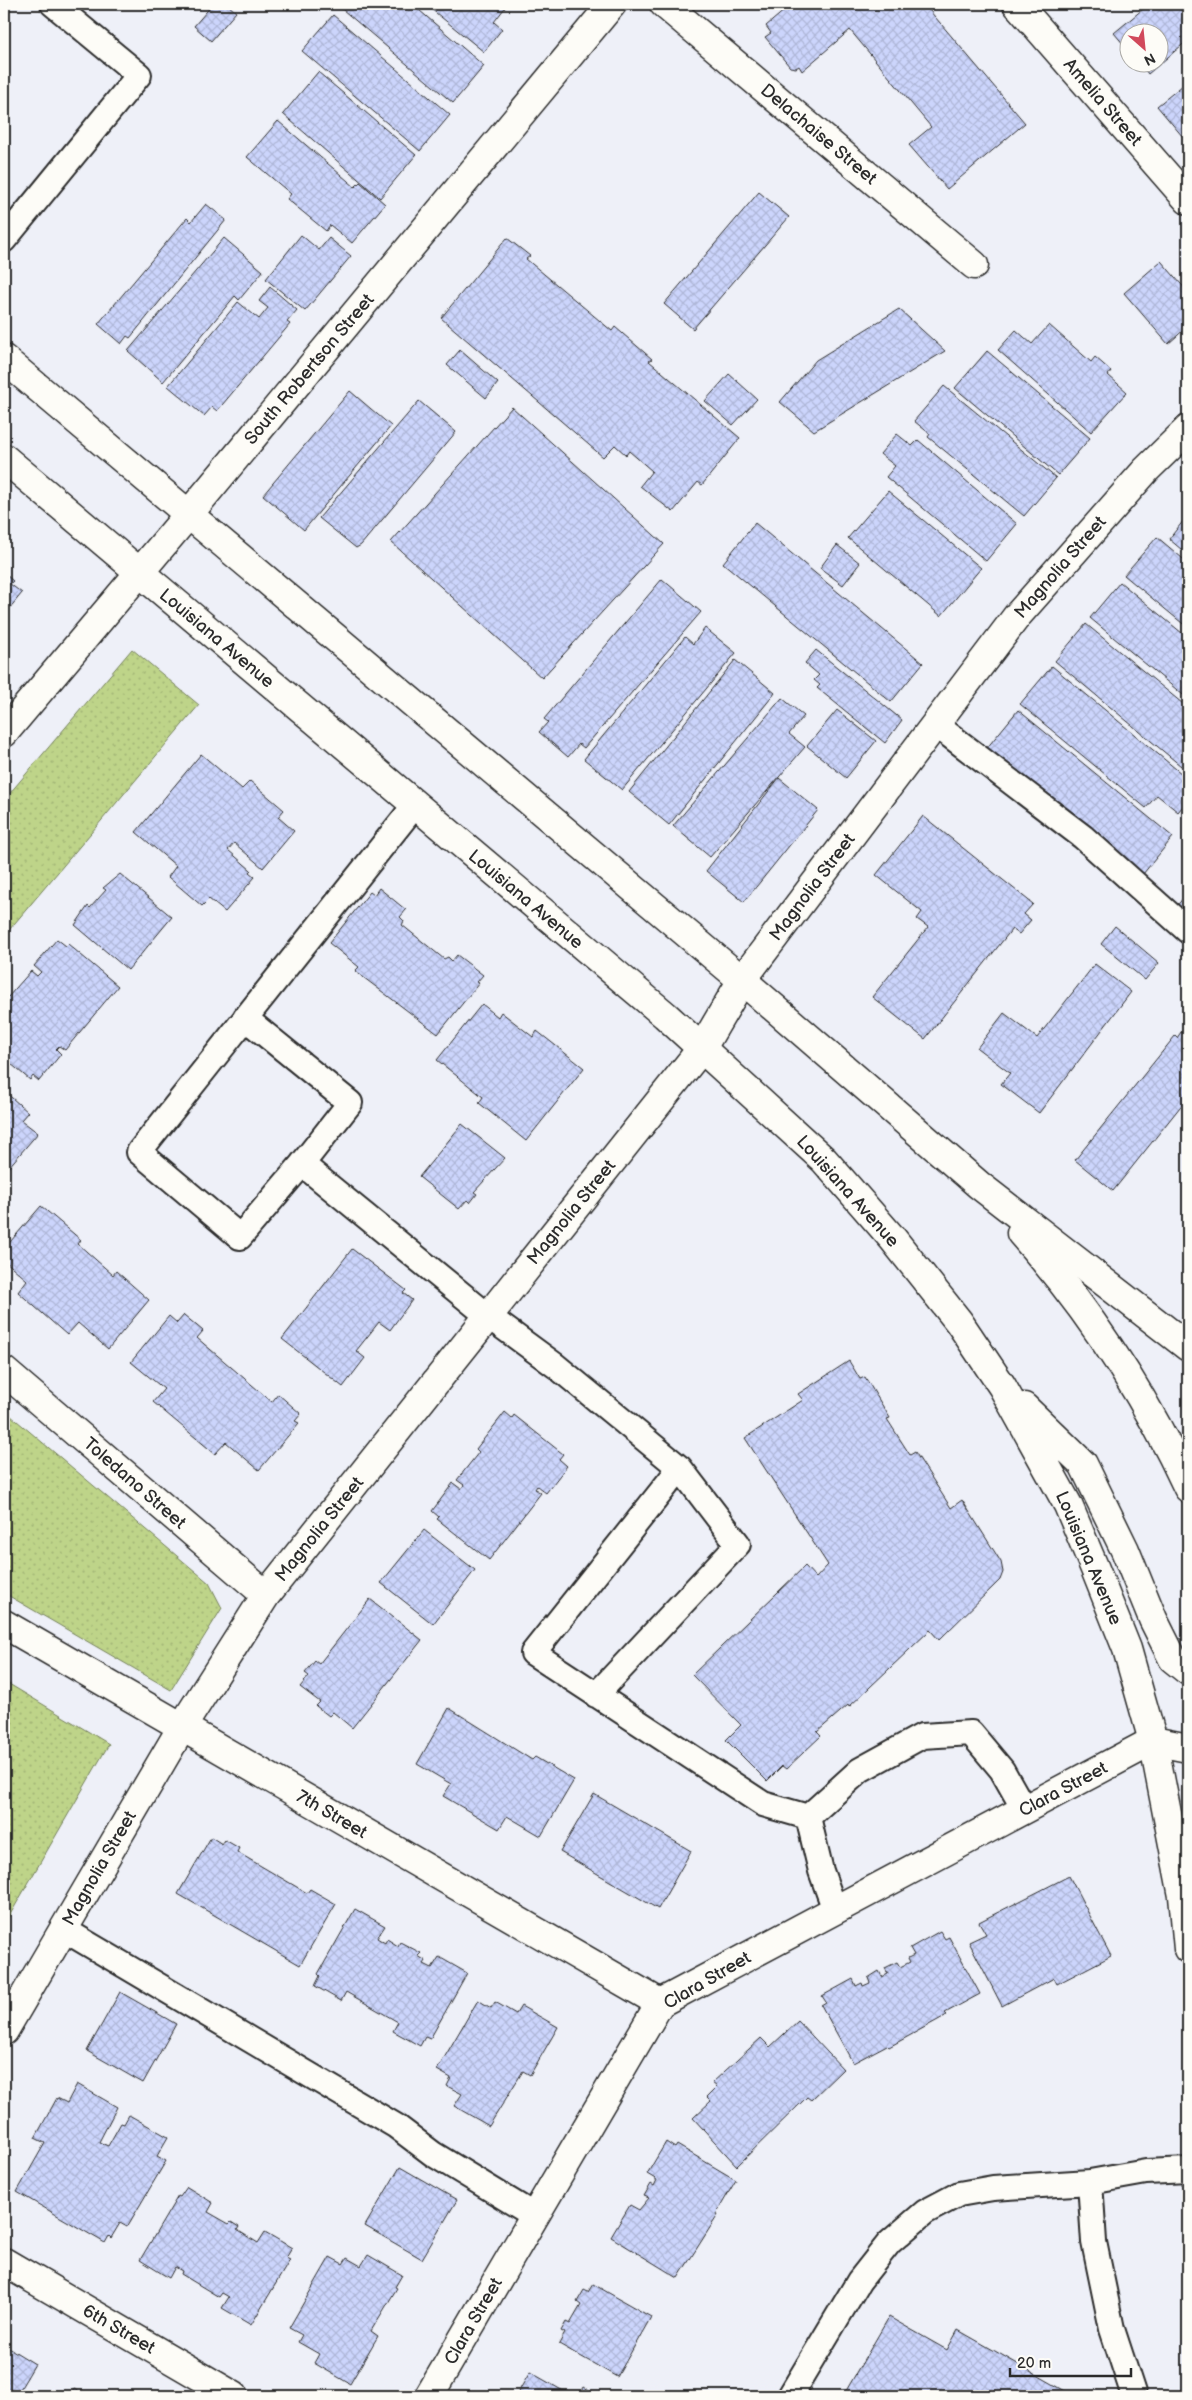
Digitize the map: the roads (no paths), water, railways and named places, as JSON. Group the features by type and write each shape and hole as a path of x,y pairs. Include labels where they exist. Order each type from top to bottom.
{"street":[{"name":"South Robertson Street","path":"4,733 188,515 612,4"},
{"name":"Amelia Street","path":"1017,4 1188,200"},
{"name":"Delachaise Street","path":"675,7 974,265"},
{"path":"4,360 742,980 978,1185 1188,1347"},
{"name":"Magnolia Street","path":"4,2031 182,1727 266,1595 702,1048 742,980 1017,616 1146,470 1188,429"},
{"name":"Louisiana Avenue","path":"4,458 702,1048 824,1160 893,1239 959,1322 1002,1386 1068,1505 1092,1560 1127,1649 1153,1741"},
{"path":"978,1185 1058,1274 1123,1366 1158,1428 1188,1488"},
{"name":"Toledano Street","path":"4,1371 266,1595"},
{"name":"Louisiana Avenue","path":"1002,1386 1083,1464 1125,1550 1153,1619 1173,1658 1188,1671"},
{"name":"7th Street","path":"4,1624 660,2004"},
{"path":"1188,1748 1153,1741 1182,1886 1188,1949"},
{"name":"Clara Street","path":"429,2396 660,2004 1153,1741"},
{"name":"6th Street","path":"4,2262 234,2396"}],"lane":[{"path":"4,240 139,76 53,4"},
{"path":"935,724 1083,837 1188,931"},
{"path":"245,1018 350,1103 302,1164 240,1237 139,1152 245,1018 414,805"},
{"path":"302,1164 488,1316 556,1366 680,1468 738,1544 596,1694"},
{"path":"680,1468 533,1653 763,1804 808,1817"},
{"path":"808,1817 860,1770 922,1736 971,1733 1002,1770 1024,1809"},
{"path":"808,1817 821,1871 836,1910"},
{"path":"63,1929 396,2126 433,2154 535,2216"},
{"path":"790,2396 859,2281 889,2243 925,2212 959,2194 993,2188 1090,2182 1146,2172 1188,2170"},
{"path":"1090,2182 1094,2242 1112,2329 1134,2396"}]}
